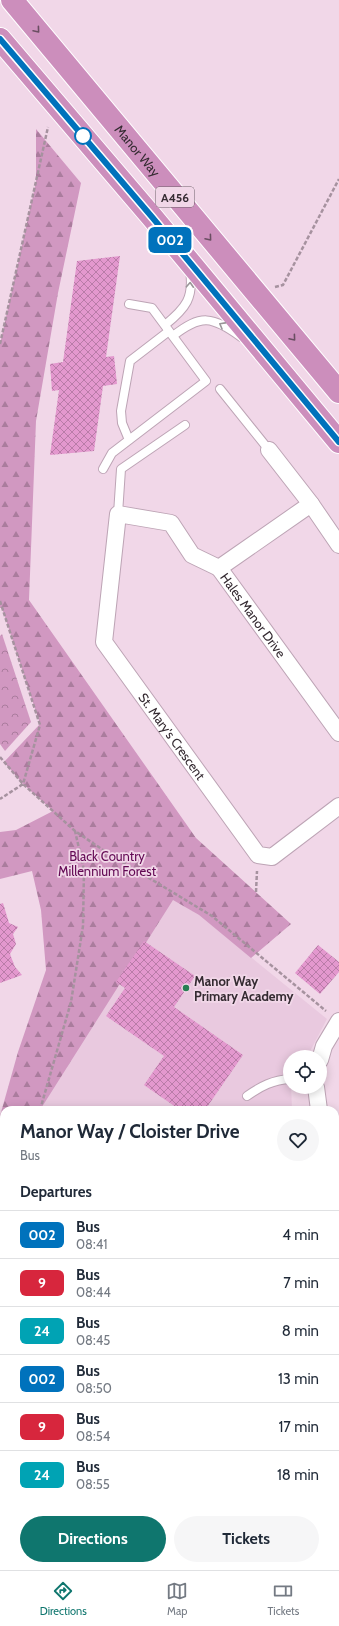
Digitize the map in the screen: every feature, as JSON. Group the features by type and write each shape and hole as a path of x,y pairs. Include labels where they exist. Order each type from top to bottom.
{"highway":[{"name":"Manor Way","path":"12,0 339,392"},
{"name":"A456","path":"1,41 152,217 189,264 339,442"}],"street":[{"path":"269,450 311,504 339,545"},
{"name":"Hales Manor Drive","path":"311,504 219,568 339,733"},
{"path":"118,514 171,523 192,555 219,568"},
{"name":"St. Mary's Crescent","path":"118,514 104,642 258,855"},
{"path":"258,855 272,857 339,806"},
{"path":"323,1050 339,1021"},
{"path":"317,1094 318,1106"}],"lane":[{"path":"169,331 187,303 190,290 189,264"},
{"path":"103,469 112,453 206,381 152,308 129,304"},
{"path":"129,440 122,423 120,411 130,361 169,331 195,321 205,319 215,321 241,337 275,366"},
{"path":"220,389 269,450"},
{"name":"St. Mary's Crescent","path":"118,514 121,469 185,426"},
{"path":"247,1096 262,1086 283,1080"}],"path":[{"path":"0,344 48,127"},
{"path":"270,288 283,285 339,179"},
{"path":"0,601 40,725 23,784 0,799"},
{"path":"0,757 23,784 75,831 106,852 212,916 339,1021"},
{"path":"41,1106 72,1002 83,926 84,870 75,831"},
{"path":"256,892 258,855"}],"shaded area":[{"name":"Manor Way Primary Academy","path":"87,847 199,915 327,1019 311,1050 283,1050 283,1094 291,1094 292,1106 42,1106 67,1046"}],"green space":[{"name":"Black Country Millennium Forest","path":"36,129 81,183 58,293 36,421 29,600 196,838 291,924 251,958 199,915 173,900 43,1106 3,1106 18,1052 46,970 41,910 32,871 0,879 0,832 16,830 53,811 23,784 4,762 40,724 2,608 0,608 0,344 36,182"},
{"path":"2,634 31,722 5,751 0,744 0,636"}],"building":[{"path":"120,256 106,357 114,356 117,384 103,386 94,451 50,455 59,390 52,391 50,364 63,362 77,261"},
{"path":"3,903 9,923 18,927 13,934 16,944 10,954 15,967 22,975 0,983 0,904"},
{"path":"144,941 195,976 174,1007 243,1055 208,1106 174,1106 144,1085 164,1056 106,1016 125,988 116,982"},
{"path":"318,945 339,962 339,972 320,994 295,973"}],"bus line":[{"name":"002","path":"0,39 152,217 189,264 339,442"}],"place":[{"name":"Manor Way Primary Academy","path":"186,988"}]}
